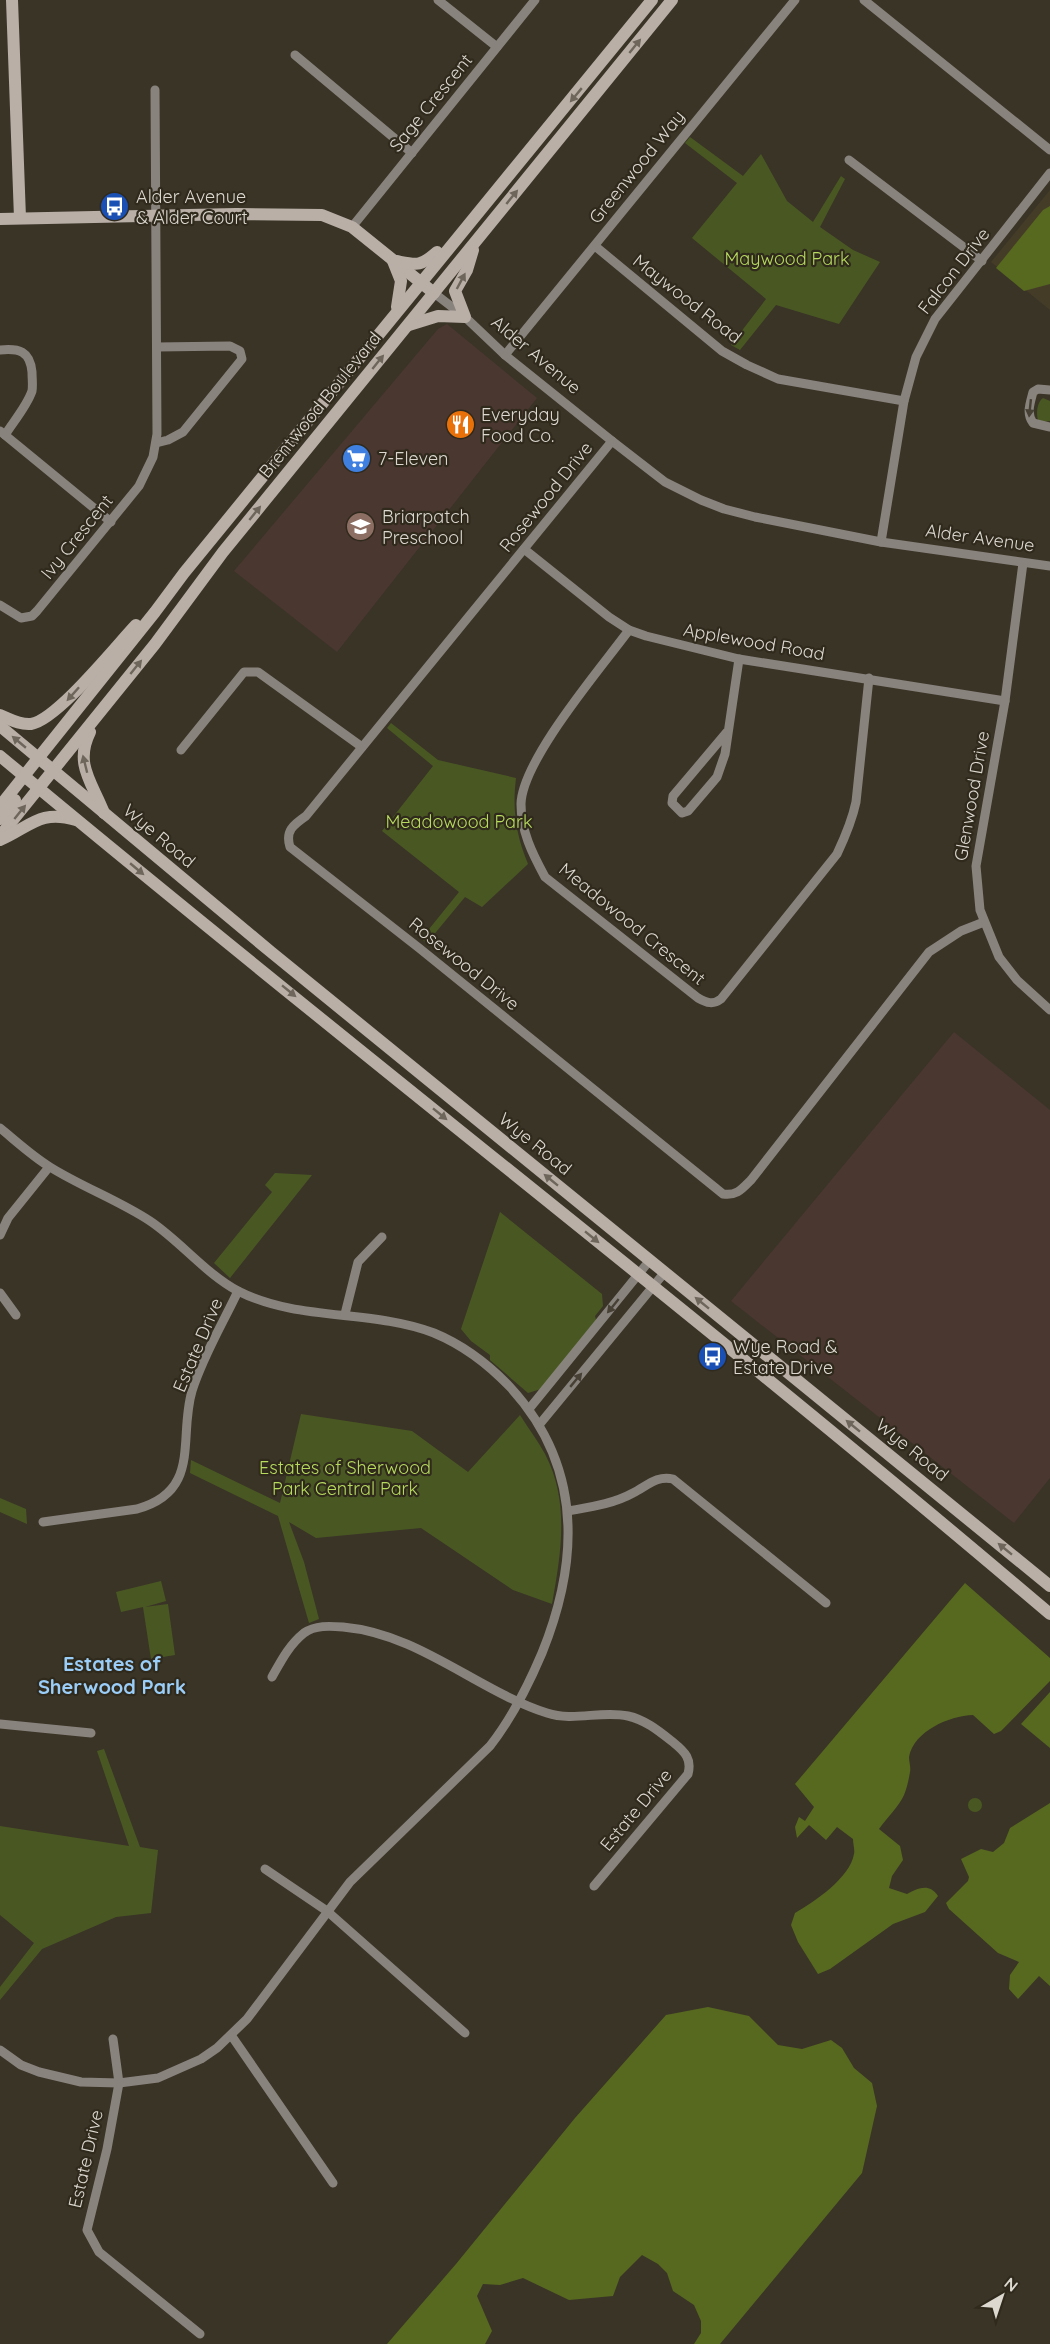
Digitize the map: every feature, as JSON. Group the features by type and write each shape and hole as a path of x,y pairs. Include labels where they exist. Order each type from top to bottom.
{"main road":[{"path":"12,0 20,218"},
{"name":"Brentwood Boulevard","path":"0,838 31,781 38,758 184,573 652,0"},
{"name":"Brentwood Boulevard","path":"0,806 31,781 52,770 99,713 223,552 672,0"},
{"name":"Alder Avenue","path":"0,219 155,215 322,215 352,227 434,293"},
{"path":"392,260 417,265 426,263 460,233"},
{"path":"408,325 438,316 465,317 456,291 467,270 475,243"},
{"path":"392,260 401,281 397,311"},
{"path":"0,715 17,723 32,724 46,718 70,698 184,573"},
{"path":"99,713 83,746 82,756 85,769 105,814"},
{"name":"Wye Road","path":"0,726 1050,1586"},
{"name":"Wye Road","path":"0,756 198,920 926,1508 1050,1614"},
{"path":"0,819 31,781"},
{"path":"0,838 14,834 31,821 49,816 75,820 92,831"}],"street":[{"path":"438,0 497,47"},
{"name":"Sage Crescent","path":"352,227 535,0"},
{"name":"Greenwood Way","path":"505,356 795,0"},
{"path":"864,0 1050,150"},
{"path":"295,56 412,153"},
{"name":"Ivy Crescent","path":"0,605 16,616 27,618 32,616 111,522 144,477 153,457 156,443 157,347 155,90"},
{"path":"849,160 982,261"},
{"name":"Falcon Drive","path":"881,542 904,401 916,357 935,319 1050,173"},
{"name":"Maywood Road","path":"595,246 722,351 747,365 778,379 904,401"},
{"name":"Alder Avenue","path":"434,293 465,317 505,356 666,482 724,509 881,542 1050,566"},
{"path":"156,443 183,432 242,359 240,351 230,346 157,347"},
{"path":"0,350 20,349 26,354 31,365 31,393 2,433 111,522"},
{"path":"1050,390 1038,389 1033,392 1028,411 1033,423 1050,427"},
{"name":"Rosewood Drive","path":"612,441 306,816 292,826 288,834 290,847 419,948 723,1194 732,1196 740,1192 751,1180 929,952 961,931 984,922"},
{"name":"Applewood Road","path":"524,549 629,630 682,647 739,659 1005,701"},
{"name":"Glenwood Drive","path":"1023,563 1005,701 976,866 980,910 999,957 1017,980 1050,1010"},
{"name":"Meadowood Crescent","path":"629,630 544,746 530,770 521,802 525,834 545,877 698,999 707,1003 715,1003 721,999 837,854 852,820 856,802 869,678"},
{"path":"727,732 673,796 672,803 682,813 688,811 717,777 725,754 739,659"},
{"path":"181,750 244,672 258,672 362,747"},
{"name":"Estate Drive","path":"0,1128 49,1167 150,1221 238,1291 260,1300 293,1308 384,1319 416,1327 454,1342 488,1366 528,1409 555,1460 568,1510 569,1544 561,1596 547,1641 509,1722 490,1746 350,1882 247,2019 217,2048 201,2059 158,2078 119,2083 81,2082 39,2072 21,2065 0,2050"},
{"path":"0,1235 8,1218 49,1167"},
{"path":"345,1314 358,1262 382,1237"},
{"path":"528,1409 650,1260"},
{"path":"538,1425 665,1272"},
{"name":"Estate Drive","path":"43,1522 137,1509 151,1505 171,1489 179,1479 185,1462 192,1392 238,1291"},
{"path":"0,1293 16,1315"},
{"path":"568,1510 616,1501 652,1481 666,1477 673,1479 826,1603"},
{"name":"Estate Drive","path":"272,1677 285,1652 304,1633 315,1628 335,1626 361,1628 412,1644 519,1701 561,1717 626,1715 639,1719 663,1734 688,1757 690,1767 688,1774 594,1886"},
{"path":"0,1724 91,1733"},
{"path":"265,1869 327,1911 465,2033"},
{"path":"231,2034 333,2183"},
{"name":"Estate Drive","path":"113,2039 119,2083 107,2149 87,2230 99,2252 200,2334"}],"shaded area":[{"path":"1050,190 1050,310 991,262"},
{"path":"447,324 537,398 337,652 234,571 438,329"},
{"path":"954,1032 1050,1110 1050,1478 1014,1523 731,1301"}],"green space":[{"name":"Maywood Park","path":"690,137 743,176 761,154 787,201 813,222 841,176 845,179 820,227 853,250 880,262 839,324 776,305 740,350 731,345 766,299 692,238 737,183 685,143"},
{"path":"1050,206 1050,284 1024,291 996,268 1043,210"},
{"path":"1043,398 1050,401 1050,421 1038,420 1039,402"},
{"name":"Meadowood Park","path":"391,723 438,760 516,778 514,801 516,822 520,843 528,864 482,907 465,897 427,943 421,939 459,892 382,831 433,766 387,728"},
{"path":"275,1173 312,1175 230,1278 214,1263 272,1192 265,1185"},
{"path":"500,1212 602,1294 603,1306 595,1316 596,1320 541,1389 528,1393 490,1360 490,1355 471,1341 461,1329"},
{"name":"Estates of Sherwood Park Central Park","path":"301,1414 412,1431 468,1472 520,1415 545,1454 558,1491 561,1509 560,1547 552,1604 513,1590 421,1528 316,1538 289,1522 304,1562 319,1619 309,1623 278,1516 190,1473 191,1460 280,1503"},
{"path":"0,1498 26,1509 27,1524 0,1512"},
{"path":"161,1581 166,1601 145,1607 168,1604 175,1655 151,1659 143,1607 121,1612 116,1592"},
{"path":"965,1583 1050,1658 1050,1681 1001,1731 994,1734 973,1715 944,1722 918,1740 909,1757 910,1772 904,1795 879,1829 900,1846 903,1860 892,1876 889,1888 907,1894 927,1888 938,1896 925,1912 893,1924 830,1969 818,1974 798,1942 791,1925 795,1913 821,1896 846,1872 854,1854 853,1839 837,1827 826,1840 809,1825 797,1838 795,1827 799,1817 805,1821 814,1807 795,1784"},
{"path":"1050,1692 1050,1748 1021,1724"},
{"path":"104,1749 140,1847 158,1850 151,1913 116,1917 42,1949 0,2000 0,1987 34,1943 0,1915 0,1826 129,1846 97,1751"},
{"path":"975,1798 980,1800 982,1805 980,1810 975,1812 970,1810 968,1805 970,1800"},
{"path":"1050,1803 1050,1986 1039,1976 1018,1999 1009,1989 1010,1975 1019,1962 998,1953 949,1909 946,1903 968,1881 969,1877 961,1859 981,1849 993,1852 1004,1843 1010,1828"},
{"path":"708,2007 749,2016 778,2045 802,2049 831,2040 842,2048 854,2068 872,2083 877,2106 862,2173 720,2344 694,2344 701,2333 701,2321 694,2305 673,2291 667,2273 658,2264 642,2255 620,2277 613,2296 569,2300 523,2278 500,2285 483,2284 477,2296 492,2331 485,2344 387,2344 456,2264 575,2118 666,2015"}],"place":[{"name":"Alder Avenue & Alder Court","path":"115,207"},
{"name":"Everyday Food Co.","path":"460,425"},
{"name":"7-Eleven","path":"357,459"},
{"name":"Briarpatch Preschool","path":"361,527"},
{"name":"Wye Road & Estate Drive","path":"712,1357"}],"district":[{"name":"Estates of Sherwood Park","path":"112,1676"}]}
